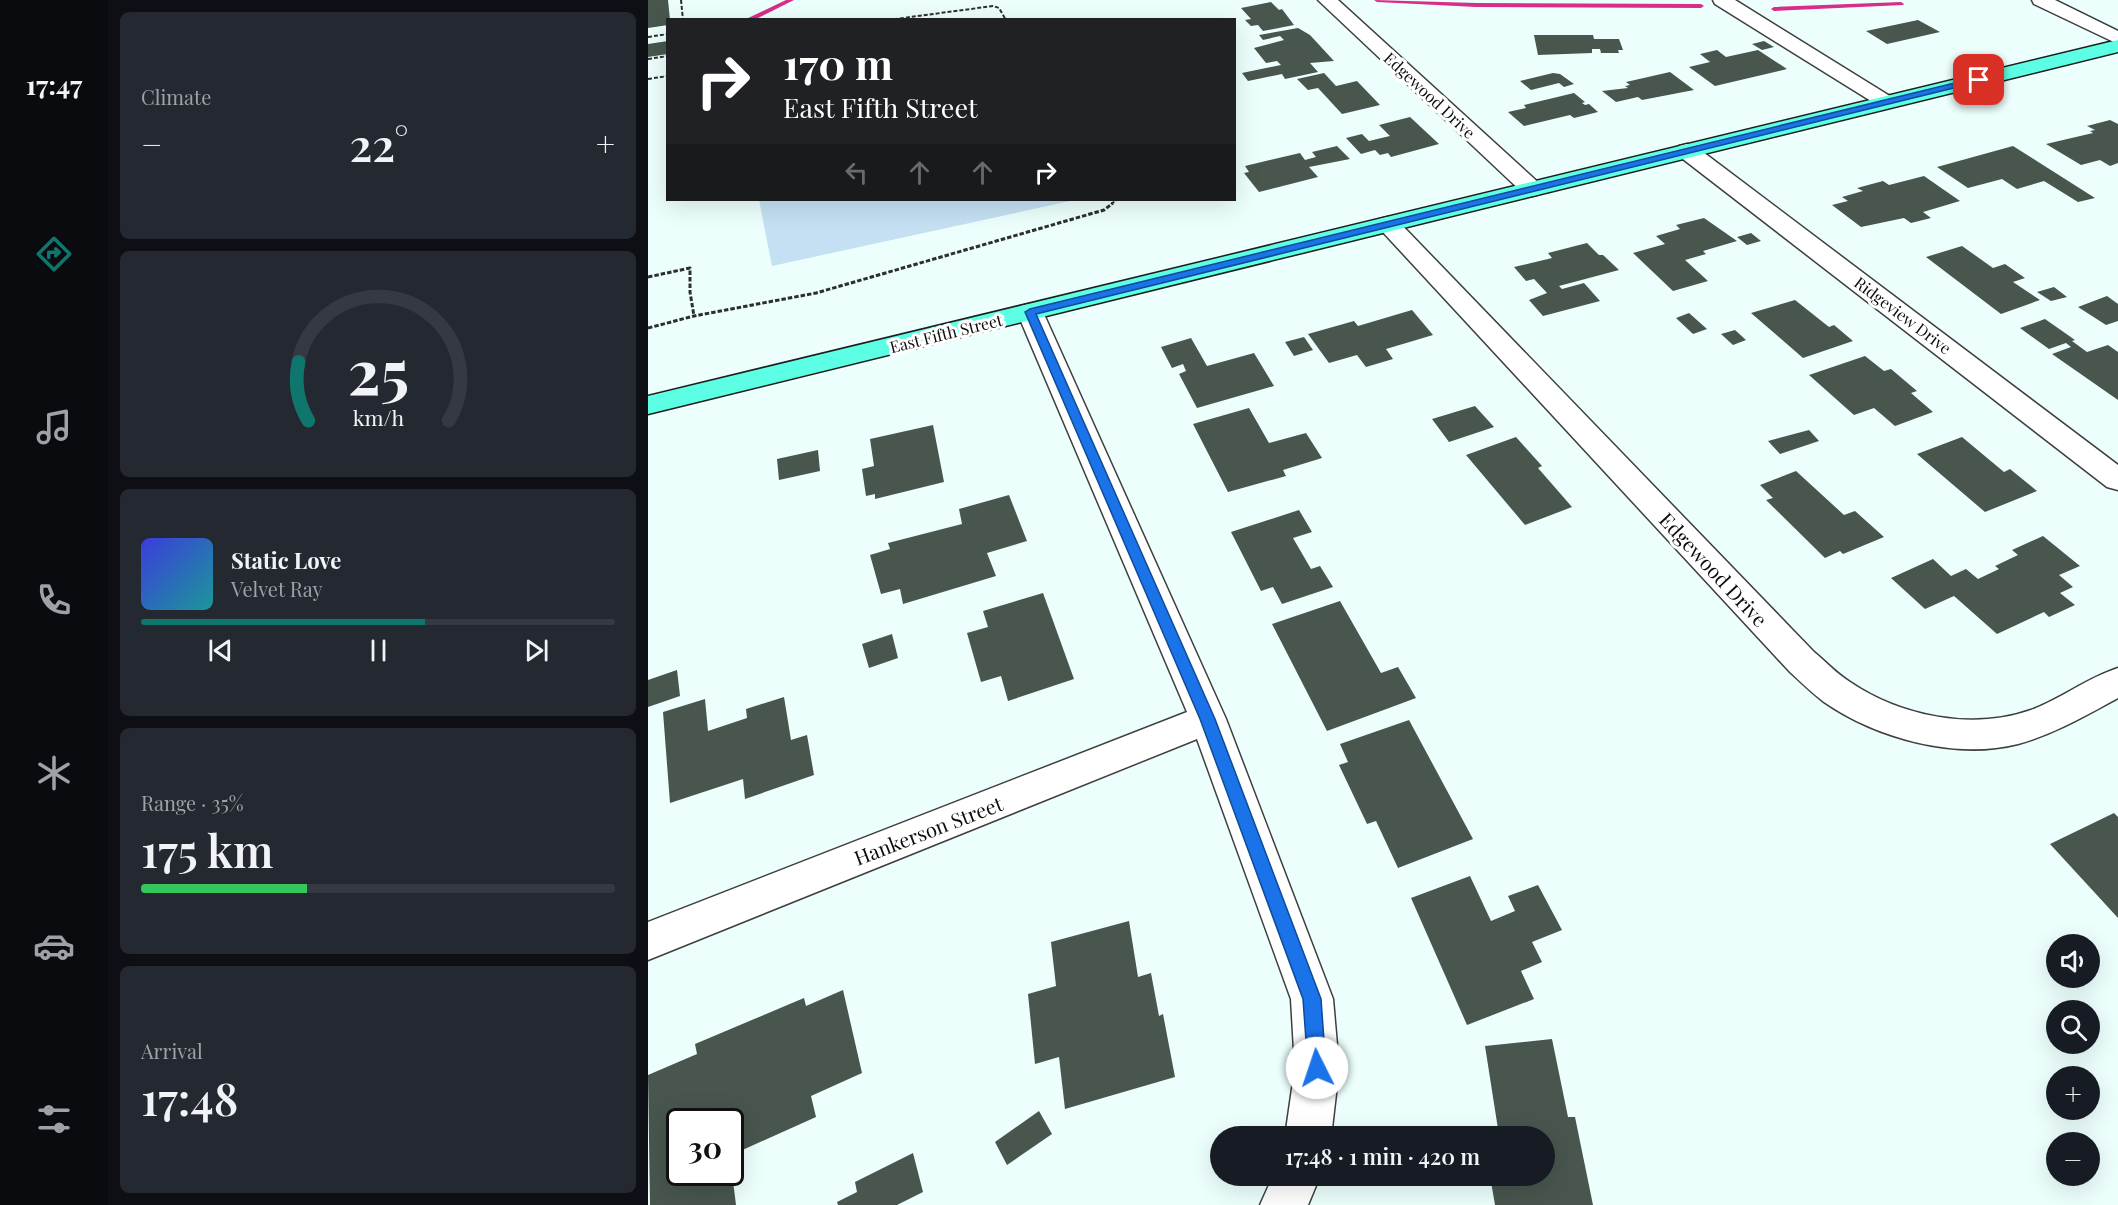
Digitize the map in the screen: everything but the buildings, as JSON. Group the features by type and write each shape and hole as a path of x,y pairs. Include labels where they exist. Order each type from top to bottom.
{"main road":[{"name":"East Fifth Street","path":"648,405 2118,46"}],"street":[{"name":"Edgewood Drive","path":"1327,0 1532,189"},
{"path":"1722,0 1886,102"},
{"path":"2041,0 2118,38"},
{"name":"Ridgeview Drive","path":"1687,151 2118,480"},
{"name":"Edgewood Drive","path":"1388,224 1802,662 1838,693 1886,718 1940,732 1993,734 2039,723 2118,682"},
{"path":"1030,312 1208,719 1312,999 1317,1068 1309,1126"},
{"name":"Hankerson Street","path":"648,941 1208,719"},
{"path":"1284,1205 1293,1186"}],"path":[{"path":"681,0 683,18"},
{"path":"909,18 993,6 999,8 1005,18"},
{"path":"648,38 666,34"},
{"path":"648,59 666,56"},
{"path":"648,80 666,76"},
{"path":"648,328 694,316 816,293 1104,210 1116,201"},
{"path":"648,277 690,268 690,292 694,316"}],"shaded area":[{"path":"759,201 1070,201 772,266"}],"waterway":[{"path":"751,18 791,0"},
{"path":"1377,0 1476,5 1701,6"},
{"path":"1774,9 1901,4"}],"route":[{"path":"1317,1068 1312,999 1208,719 1030,312 1979,80"}]}
